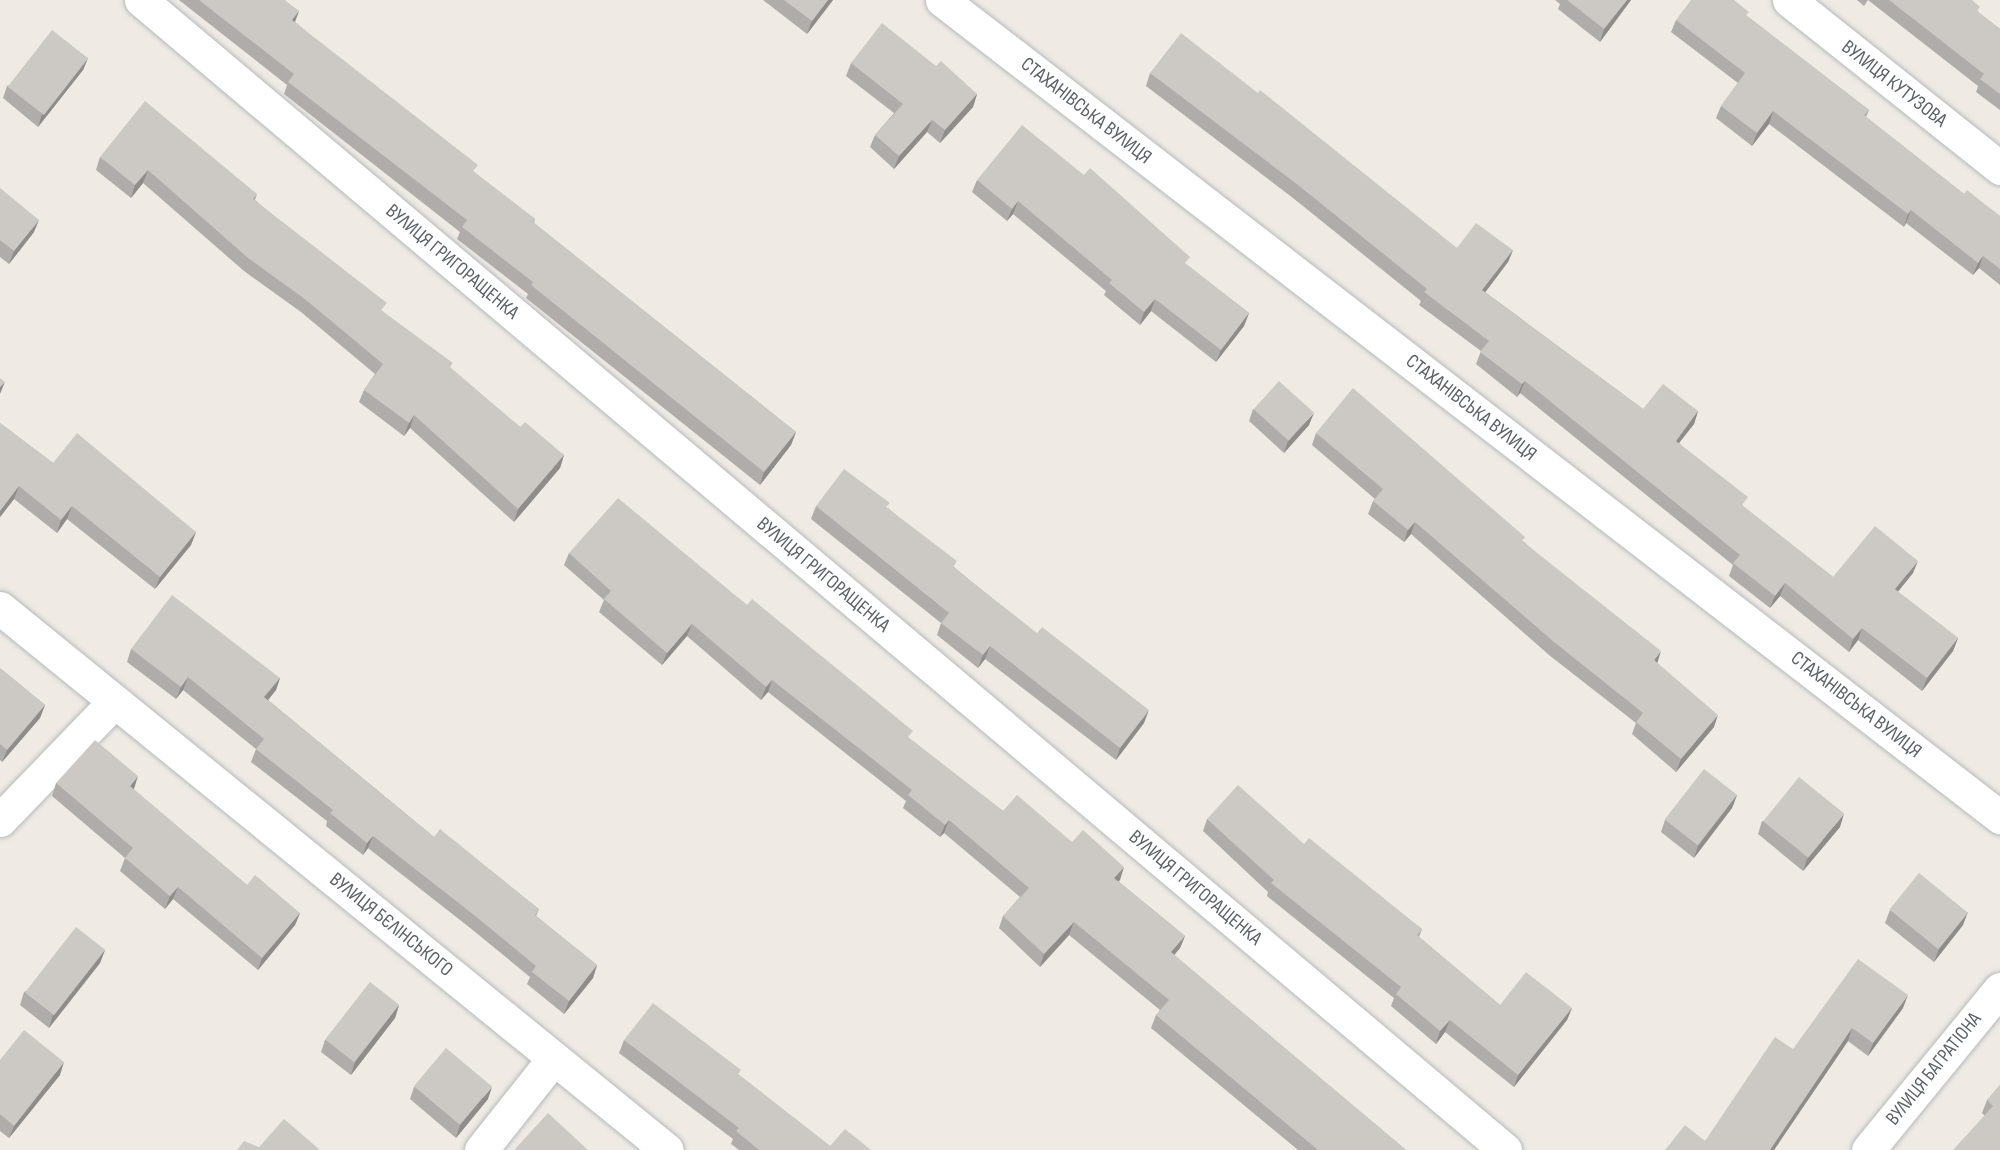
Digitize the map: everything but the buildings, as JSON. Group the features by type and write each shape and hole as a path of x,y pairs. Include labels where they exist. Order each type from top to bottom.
{"street":[{"name":"ВУЛИЦЯ ГРИГОРАЩЕНКА","path":"141,0 1505,1150"},
{"name":"СТАХАНІВСЬКА ВУЛИЦЯ","path":"942,0 2000,817"},
{"name":"ВУЛИЦЯ КУТУЗОВА","path":"1789,0 2000,168"},
{"name":"ВУЛИЦЯ БЄЛІНСЬКОГО","path":"0,608 667,1150"},
{"path":"0,820 115,701"},
{"name":"ВУЛИЦЯ БАГРАТІОНА","path":"1868,1150 2000,989"},
{"path":"481,1150 554,1058"}]}
